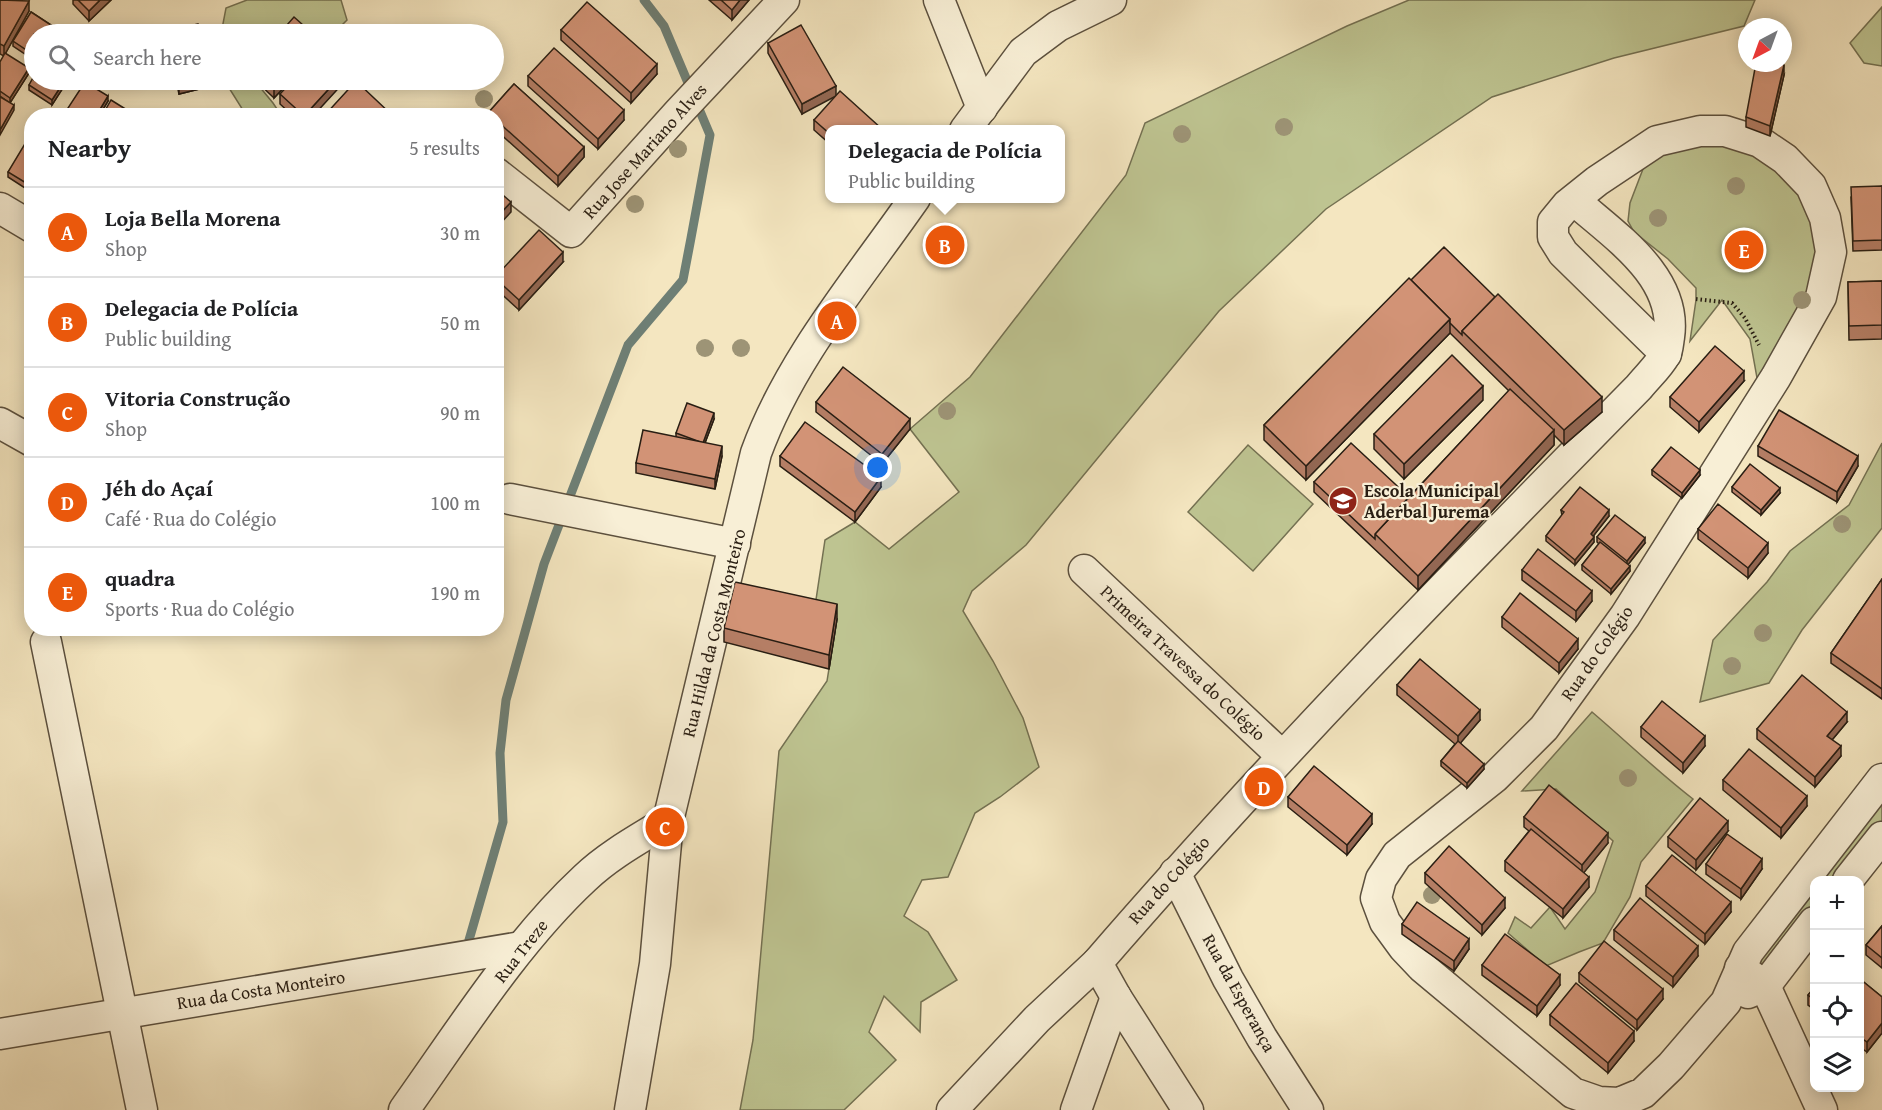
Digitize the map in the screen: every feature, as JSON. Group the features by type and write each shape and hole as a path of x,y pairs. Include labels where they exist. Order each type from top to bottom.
{"street":[{"name":"Rua Jose Mariano Alves","path":"504,179 571,232 784,0"},
{"path":"939,0 974,119"},
{"path":"974,119 1023,52 1058,26 1111,0"},
{"name":"Rua do Colégio","path":"1666,354 1563,253 1553,237 1553,222 1597,181 1657,141 1700,131 1725,131 1760,142 1785,159 1810,186 1826,218 1831,252 1821,297 1776,377 1625,616 1544,728 1496,777 1397,855 1381,879 1376,898 1384,922 1422,967 1573,1093 1599,1102 1619,1103 1642,1093 1671,1066 1726,1002 1748,952 1882,779"},
{"name":"Rua do Colégio","path":"952,1110 1037,1019 1097,963 1175,873 1282,756 1425,605 1639,387 1666,354 1671,324 1664,294 1648,269 1632,251 1574,200"},
{"name":"Rua Hilda da Costa Monteiro","path":"630,1110 655,964 668,821 756,453 766,426 803,356 911,203"},
{"path":"0,208 24,222"},
{"path":"0,423 24,436"},
{"path":"510,499 735,544"},
{"name":"Primeira Travessa do Colégio","path":"1084,570 1282,756"},
{"path":"46,642 142,1110"},
{"name":"Rua Treze","path":"404,1110 521,947 585,878 610,857 668,821"},
{"path":"1851,876 1882,837"},
{"name":"Rua da Esperança","path":"1175,873 1234,989 1308,1110"},
{"path":"1765,986 1810,928"},
{"name":"Rua da Costa Monteiro","path":"0,1034 521,947"},
{"path":"1097,963 1188,1110"},
{"path":"1740,968 1765,986 1822,1110"},
{"name":"Rua do Colégio","path":"1726,1002 1765,986"},
{"path":"1076,1110 1116,997"}],"path":[{"path":"1664,294 1732,303 1745,318 1776,377"}],"green space":[{"path":"247,0 341,0 347,20 343,24 223,24 226,8"},
{"path":"1409,0 1755,0 1747,18 1738,18 1738,27 1614,58 1492,97 1326,209 1219,311 1026,545 972,591 963,611 1023,718 1039,767 975,813 948,877 922,880 904,916 928,932 957,980 921,1002 920,1032 884,996 869,1032 896,1060 844,1110 740,1110 753,1040 779,751 827,681 837,619 814,613 825,540 855,522 889,549 959,492 910,429 970,377 1126,175 1145,123 1347,26"},
{"path":"1882,7 1882,66 1864,63 1850,43"},
{"path":"230,90 262,90 276,108 242,108"},
{"path":"1719,144 1756,154 1784,172 1805,199 1817,235 1819,272 1759,389 1750,339 1722,300 1690,341 1696,288 1668,259 1634,232 1628,221 1630,203 1643,169 1658,155 1686,145"},
{"path":"1882,443 1882,528 1802,630 1769,683 1700,702 1713,640 1767,582 1790,551 1849,505"},
{"path":"1248,445 1313,504 1253,571 1188,512"},
{"path":"1592,712 1693,799 1641,862 1630,897 1603,943 1546,966 1508,933 1515,917 1531,928 1550,907 1565,929 1595,892 1613,841 1556,789 1522,791"},
{"path":"1882,785 1882,829 1844,876 1811,876"},
{"path":"1810,877 1810,918 1780,957 1750,973 1750,954"}],"building":[{"path":"0,0 29,1 4,46 0,44"},
{"path":"78,0 100,0 89,11"},
{"path":"721,0 740,0 732,10"},
{"path":"587,2 657,64 631,93 561,30"},
{"path":"31,12 49,24 24,24 24,48 13,41"},
{"path":"294,17 302,24 288,24"},
{"path":"801,25 836,86 802,104 768,43"},
{"path":"554,48 624,110 598,139 528,76"},
{"path":"5,53 24,65 24,76 10,98 0,91 0,62"},
{"path":"1754,72 1782,72 1770,126 1746,117"},
{"path":"514,84 584,147 558,176 504,127 504,108 492,108"},
{"path":"37,90 58,90 52,100"},
{"path":"80,90 98,90 108,96 101,108 68,108"},
{"path":"284,90 328,90 311,108 295,108 280,94"},
{"path":"348,90 366,90 385,108 331,108"},
{"path":"840,91 878,125 825,125 825,130 814,120"},
{"path":"0,97 14,105 0,130"},
{"path":"111,100 124,108 106,108"},
{"path":"24,145 24,182 8,172"},
{"path":"1882,186 1882,240 1853,241 1851,187"},
{"path":"504,196 511,202 504,209"},
{"path":"539,230 563,252 519,300 504,286 504,267"},
{"path":"1444,247 1495,297 1462,331 1462,335 1450,323 1450,319 1411,280"},
{"path":"1409,278 1450,319 1306,466 1264,425"},
{"path":"1882,281 1882,325 1849,326 1848,282"},
{"path":"1498,294 1602,397 1564,430 1462,331"},
{"path":"1715,346 1744,371 1699,422 1670,397"},
{"path":"1452,355 1483,386 1404,464 1374,434"},
{"path":"843,367 910,419 882,454 816,402"},
{"path":"1510,389 1554,430 1418,576 1375,534"},
{"path":"687,403 714,413 703,443 676,433"},
{"path":"1779,410 1858,456 1837,492 1758,446"},
{"path":"805,422 881,477 855,512 780,456"},
{"path":"643,430 722,446 715,479 636,463"},
{"path":"1351,443 1409,497 1375,534 1375,539 1314,482"},
{"path":"1671,447 1700,470 1682,493 1652,470"},
{"path":"1750,464 1780,488 1761,510 1732,487"},
{"path":"1580,487 1609,510 1591,534 1594,537 1575,560 1546,536 1564,512 1561,510"},
{"path":"1718,504 1768,543 1748,568 1698,529"},
{"path":"1615,515 1645,538 1627,561 1597,537"},
{"path":"1600,542 1630,566 1611,589 1582,565"},
{"path":"1538,549 1592,591 1576,611 1522,570"},
{"path":"1882,579 1882,689 1831,653"},
{"path":"735,582 837,604 829,655 724,628"},
{"path":"1520,593 1578,639 1559,663 1502,617"},
{"path":"1420,659 1480,710 1458,736 1397,685"},
{"path":"1802,675 1847,712 1827,736 1841,746 1815,777 1757,729"},
{"path":"1662,701 1705,736 1683,763 1641,727"},
{"path":"1458,741 1484,764 1467,783 1441,761"},
{"path":"1749,749 1807,796 1781,828 1723,780"},
{"path":"1314,766 1372,814 1347,845 1288,797"},
{"path":"1549,785 1608,833 1582,865 1524,817"},
{"path":"1700,798 1728,821 1696,860 1668,837"},
{"path":"1531,829 1589,877 1563,909 1505,861"},
{"path":"1727,834 1762,859 1741,889 1706,864"},
{"path":"1449,846 1505,898 1482,925 1425,873"},
{"path":"1672,855 1731,902 1705,934 1646,886"},
{"path":"1640,898 1698,946 1673,977 1614,930"},
{"path":"1417,902 1469,939 1454,961 1402,924"},
{"path":"1882,926 1882,958 1866,945"},
{"path":"1505,934 1560,975 1537,1006 1482,965"},
{"path":"1604,941 1663,989 1637,1020 1579,973"},
{"path":"1864,982 1882,997 1882,1023 1867,1042 1864,1040"},
{"path":"1576,983 1634,1031 1608,1063 1550,1015"}],"waterway":[{"path":"469,940 503,822 500,753 506,700 544,564 628,345 683,280 691,238 710,135 664,26 644,0"}],"place":[{"name":"Delegacia de Polícia","path":"945,245"},
{"name":"quadra","path":"1744,250"},
{"name":"Loja Bella Morena","path":"837,321"},
{"name":"Escola Municipal Aderbal Jurema","path":"1343,501"},
{"name":"Jéh do Açaí","path":"1264,787"},
{"name":"Vitoria Construção","path":"665,827"}]}
